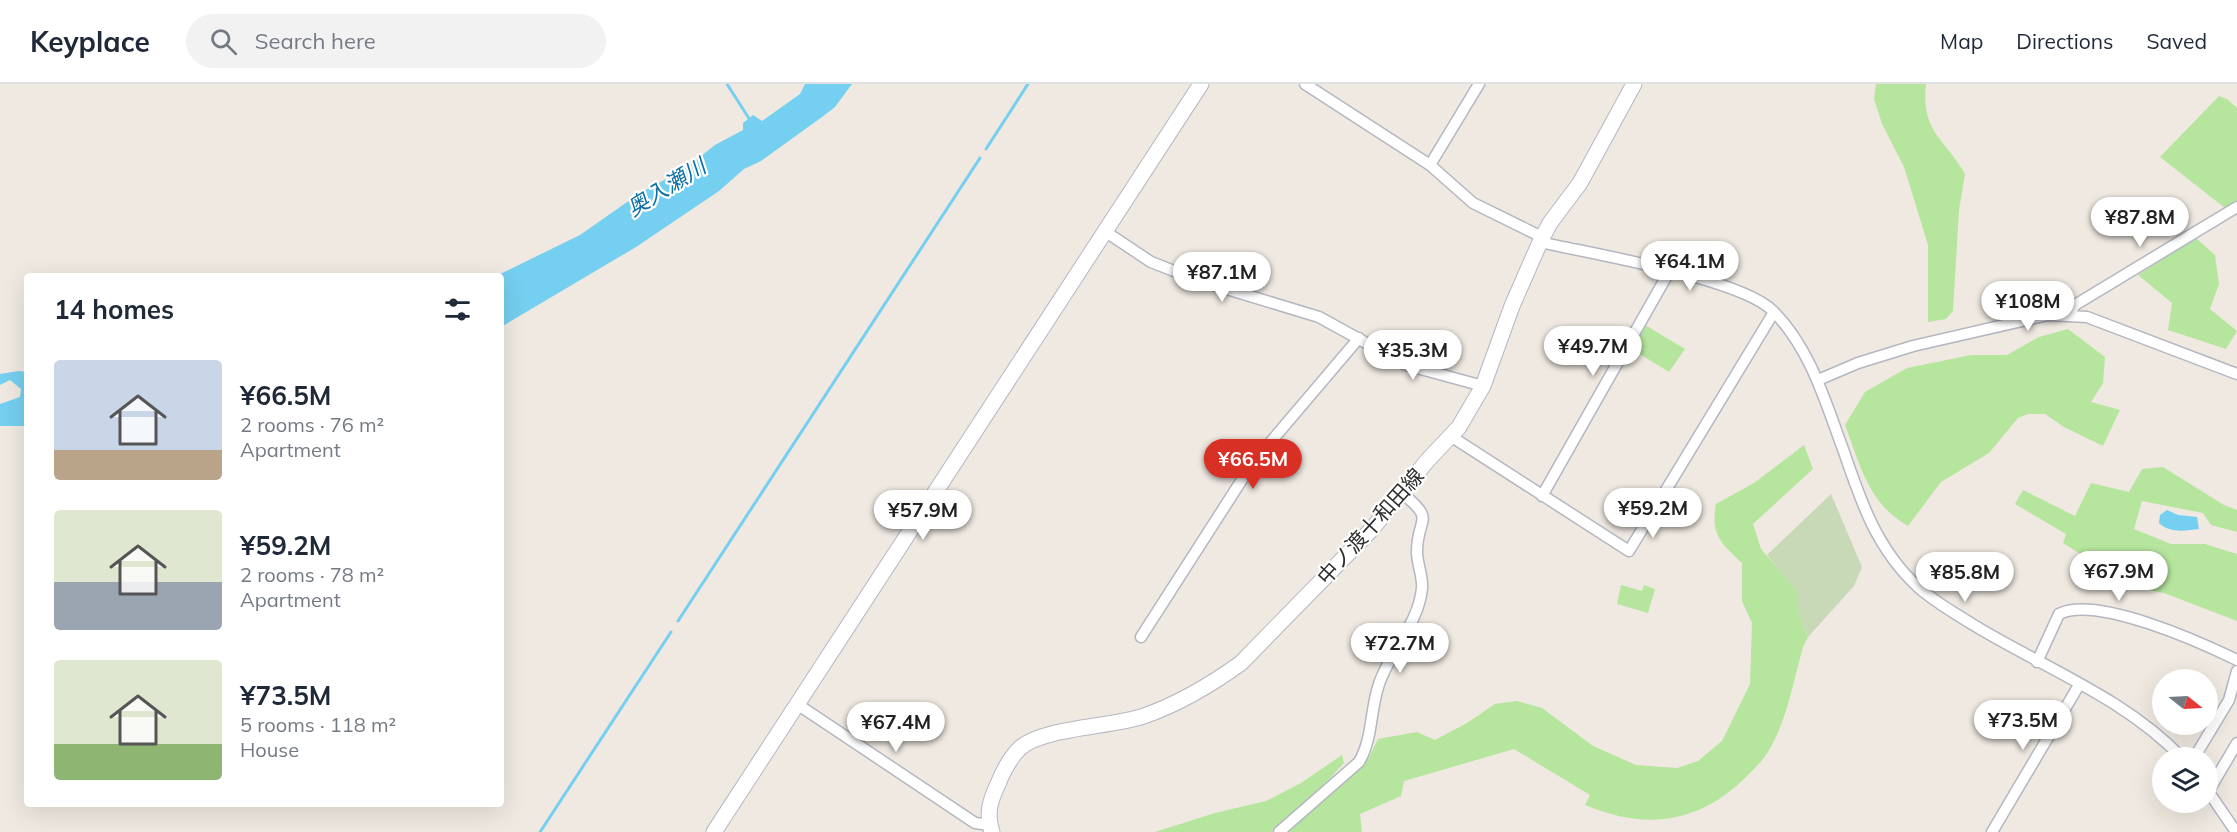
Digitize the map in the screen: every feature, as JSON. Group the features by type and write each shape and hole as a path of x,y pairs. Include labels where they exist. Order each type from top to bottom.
{"main road":[{"path":"714,832 1201,84"},
{"name":"中ノ渡十和田線","path":"991,829 990,803 1003,773 1021,747 1044,736 1108,726 1144,716 1175,702 1227,673 1290,614 1372,529 1427,461 1452,437 1474,406 1522,280 1541,240 1580,183 1635,84"}],"street":[{"path":"1305,84 1430,165 1473,203 1541,240 1736,290 1774,312 1791,334 1818,380 1861,503 1878,538 1897,566 1940,604 2141,722 2169,747"},
{"path":"1430,165 1479,84"},
{"path":"2069,315 2075,305 2237,207"},
{"path":"1106,232 1150,262 1197,280 1319,317 1406,364 1482,386"},
{"path":"1542,496 1669,272"},
{"path":"1452,437 1629,551 1774,312"},
{"path":"1818,380 1858,363 1952,336 2031,317 2069,315 2113,327 2237,374"},
{"path":"1141,637 1252,464 1359,338"},
{"path":"1279,832 1359,762 1367,748 1377,689 1414,613 1422,588 1417,549 1424,516 1421,509 1402,493"},
{"path":"2037,662 2059,614 2077,608 2164,627 2237,660"},
{"path":"2201,747 2229,700 2237,671"},
{"path":"1992,832 2079,685"},
{"path":"797,704 975,823 991,829"},
{"path":"2218,774 2237,743"},
{"path":"2218,808 2231,830"}],"green space":[{"path":"1876,84 1926,84 1925,100 1931,124 1965,174 1959,210 1953,311 1946,319 1928,322 1928,245 1904,167 1882,124 1874,99"},
{"path":"2219,96 2227,99 2237,108 2237,200 2225,208 2160,157"},
{"path":"2196,238 2215,255 2219,284 2210,309 2237,331 2226,349 2168,330 2172,303 2138,275"},
{"path":"1645,325 1685,349 1669,372 1630,348"},
{"path":"2068,329 2105,357 2103,383 2091,402 2120,410 2103,446 2064,427 2045,414 2028,414 2018,418 1989,453 1941,482 1908,526 1884,507 1861,469 1845,425 1865,392 1907,368 1971,355 2007,355 2039,337"},
{"path":"1804,445 1813,469 1753,524 1761,549 1799,593 1798,613 1808,637 1803,647 1783,720 1770,748 1756,767 1726,794 1708,806 1689,814 1649,820 1629,818 1585,805 1590,795 1514,749 1404,781 1401,796 1360,814 1362,832 1288,832 1368,759 1378,739 1417,732 1435,740 1467,723 1495,704 1517,701 1542,708 1593,746 1636,765 1677,768 1698,761 1722,741 1750,684 1752,623 1742,601 1742,563 1719,538 1715,524 1716,504 1754,483"},
{"path":"2163,467 2224,505 2237,510 2237,532 2211,525 2203,513 2142,501 2134,529 2171,544 2205,544 2237,554 2237,621 2164,593 2082,577 2090,560 2063,543 2066,534 2015,504 2023,490 2075,516 2091,483 2129,492 2142,469"},
{"path":"1831,494 1862,567 1854,586 1808,637 1798,613 1798,593 1767,555"},
{"path":"1621,585 1642,591 1644,585 1655,589 1648,613 1617,604"},
{"path":"1342,755 1344,763 1320,789 1271,832 1155,832 1215,813 1266,801 1301,783"}],"water":[{"name":"奥入瀬川","path":"805,84 852,84 835,107 761,161 744,169 719,191 636,247 504,325 504,273 502,273 580,235 640,193 686,168 715,145 743,130 743,123 753,115 762,121 800,94"},
{"path":"24,372 24,426 0,426 0,404 20,397 21,389 10,380 0,385 0,374"},
{"path":"2167,510 2178,515 2197,517 2199,529 2178,530 2163,526 2159,523 2160,515"}],"waterway":[{"path":"727,84 750,120"},
{"path":"986,149 1028,84"},
{"path":"678,621 980,158"},
{"path":"540,832 671,632"}]}
